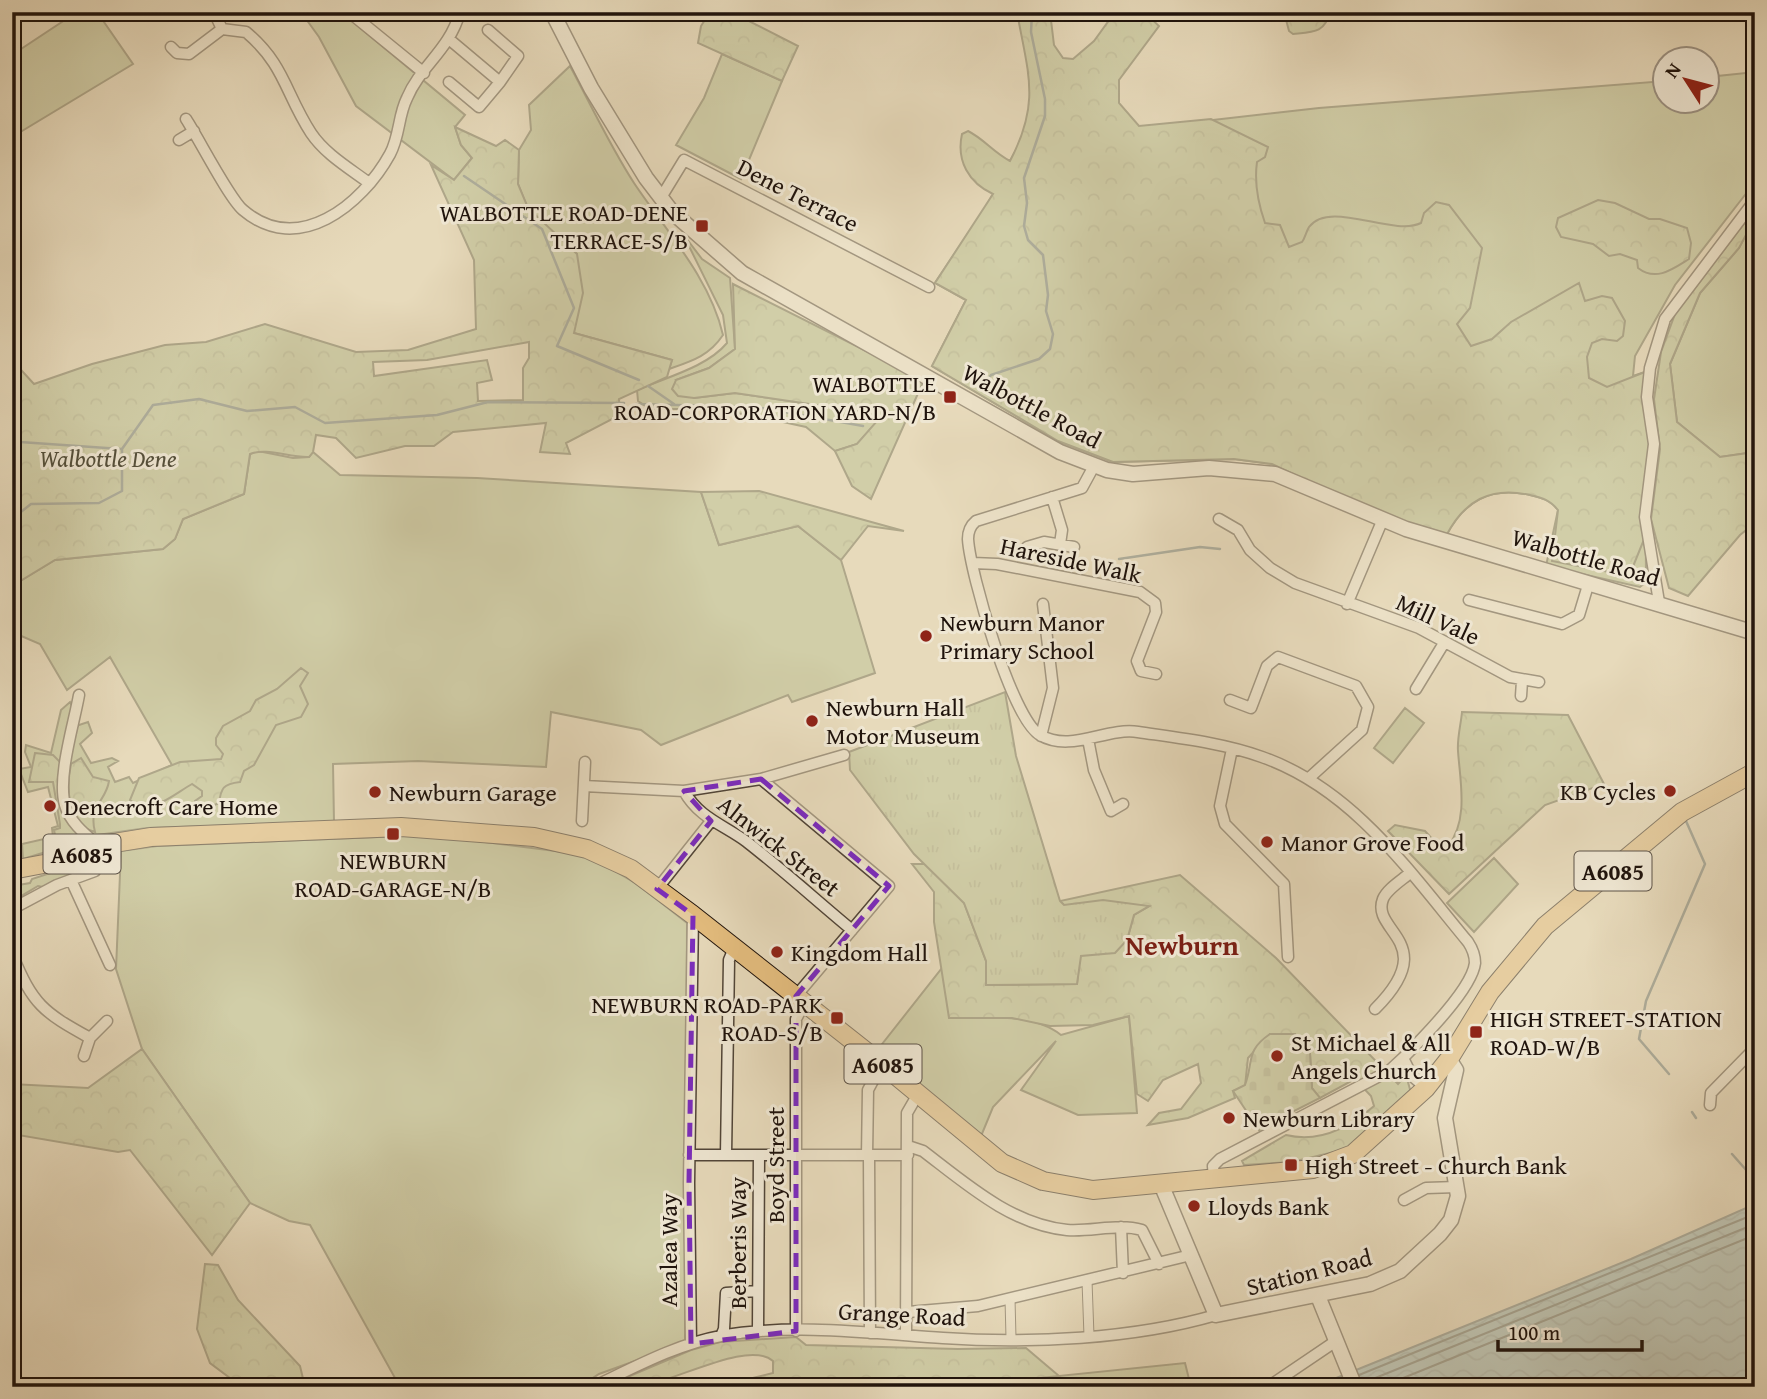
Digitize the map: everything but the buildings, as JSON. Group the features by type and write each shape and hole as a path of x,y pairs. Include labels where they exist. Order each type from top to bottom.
{"main road":[{"name":"A6085","path":"12,870 70,859 100,847 151,837 432,828 534,837 587,849 631,869 693,915 882,1063 991,1155 1030,1177 1060,1186 1093,1190 1313,1169 1343,1160 1367,1145 1426,1088 1449,1059 1490,992 1545,926 1682,812 1755,772"}],"street":[{"path":"215,12 222,29"},
{"path":"349,12 424,73"},
{"path":"186,119 242,209 272,228 299,230 350,203 369,183 390,154 401,130 407,96 450,40 460,12"},
{"name":"Walbottle Road","path":"552,12 591,88 646,178 672,212 742,273 1060,452 1094,466 1133,474 1209,468 1264,472 1383,520 1755,633"},
{"path":"171,47 177,53 189,54 222,29 246,32 260,44 281,70 312,135 323,148 369,183"},
{"path":"449,82 479,107 518,56 493,31"},
{"path":"450,40 500,82"},
{"path":"179,140 194,131"},
{"name":"Dene Terrace","path":"662,196 684,160 929,287"},
{"path":"1659,602 1645,517 1654,444 1647,397 1650,368 1665,319 1755,200"},
{"path":"1094,466 1082,488 976,521 970,527 968,537 973,564 1006,681 1030,726 1041,736 1070,741 1130,731 1232,749 1263,757 1308,779 1360,817 1468,942 1475,964 1445,1012 1390,1071 1220,1159 1213,1166 1214,1178"},
{"path":"1052,497 1062,530 1060,544"},
{"name":"Mill Vale","path":"1219,519 1238,530 1250,550 1270,568 1295,583 1419,628 1510,677 1539,682"},
{"path":"1347,604 1383,520"},
{"path":"1027,547 1044,542 1074,547"},
{"name":"Hareside Walk","path":"973,564 997,564 1140,592 1155,603 1156,612 1137,661 1141,671 1156,674"},
{"path":"1469,600 1562,624 1579,615 1589,582"},
{"path":"1041,736 1053,688 1043,604"},
{"path":"1416,689 1444,643"},
{"path":"1230,699 1251,708 1267,666 1278,657 1286,657 1356,687 1368,707 1363,730 1308,779"},
{"path":"1521,696 1522,681"},
{"path":"79,695 64,780 65,803 74,823 100,847"},
{"path":"1088,739 1103,796 1111,811 1123,804"},
{"path":"1232,749 1220,812 1225,824 1283,884 1289,957"},
{"path":"584,786 684,791 761,779 844,755"},
{"path":"582,821 585,762"},
{"path":"761,779 889,886 800,999"},
{"name":"Alnwick Street","path":"684,791 694,807 711,821 745,841 852,930"},
{"path":"657,888 711,821"},
{"path":"12,909 95,871"},
{"path":"1375,1009 1399,984 1405,963 1401,945 1384,915 1382,902 1388,892 1410,873"},
{"path":"71,880 110,965"},
{"name":"Azalea Way","path":"691,1344 689,1156 693,915"},
{"path":"726,1155 729,960 734,948"},
{"path":"12,954 28,992 49,1015 90,1038"},
{"name":"Boyd Street","path":"796,1331 796,1019 800,999"},
{"path":"84,1056 90,1038 107,1021"},
{"path":"1710,1105 1711,1093 1755,1048"},
{"path":"1403,1058 1412,1076 1426,1088"},
{"name":"Station Road","path":"1216,1315 1370,1284 1400,1271 1451,1220 1457,1204 1457,1187 1445,1127 1447,1096 1456,1070 1449,1059"},
{"path":"870,1333 868,1090 882,1063"},
{"path":"906,1334 908,1113 918,1094"},
{"path":"689,1156 868,1156 923,1151 1003,1209 1037,1222 1063,1230 1092,1232 1121,1227 1142,1230 1159,1264"},
{"name":"Berberis Way","path":"758,1332 759,1155"},
{"path":"1161,1184 1216,1315"},
{"path":"1404,1200 1426,1188 1457,1187"},
{"path":"1121,1227 1123,1273"},
{"path":"908,1311 930,1312 1010,1298 1191,1255"},
{"path":"1087,1281 1088,1336"},
{"path":"720,1336 724,1329 726,1293 758,1291"},
{"path":"1318,1296 1355,1387"},
{"path":"1010,1298 1011,1338"},
{"name":"Grange Road","path":"593,1387 691,1344 720,1336 796,1331 1011,1338 1088,1336 1142,1333 1216,1315"},
{"path":"1268,1387 1336,1341"}],"highlighted area":[{"path":"761,779 889,886 796,996 805,1002 796,1019 796,1331 691,1344 689,1183 693,915 657,889 711,821 684,791"}],"green space":[{"path":"77,12 97,12 133,64 12,137 12,55"},
{"path":"301,12 341,12 465,115 455,127 461,145 472,158 454,180 356,106 319,37"},
{"path":"710,12 731,12 798,46 782,81 698,43 701,26"},
{"path":"1017,12 1050,12 1054,45 1063,58 1073,59 1094,41 1115,12 1144,12 1159,26 1119,80 1119,103 1139,126 1211,119 1268,147 1265,157 1257,162 1259,200 1265,223 1280,225 1289,247 1302,242 1309,227 1319,219 1346,217 1394,226 1409,226 1421,223 1424,213 1436,202 1449,205 1482,248 1470,308 1457,324 1471,346 1492,339 1511,322 1579,283 1585,301 1602,296 1612,298 1625,321 1623,336 1617,341 1602,339 1592,343 1587,357 1589,378 1607,387 1645,372 1649,442 1645,537 1634,564 1635,577 1552,561 1558,510 1539,497 1503,493 1480,499 1461,514 1446,536 1365,508 1272,464 1234,459 1113,462 1058,441 932,366 966,300 935,283 993,194 977,184 966,170 961,153 962,134 968,131 1010,161 1026,122 1029,104 1028,71"},
{"path":"1284,12 1330,12 1321,28 1293,34 1289,31"},
{"path":"722,54 782,81 741,179 676,145 704,98"},
{"path":"570,66 625,169 686,256 717,314 723,335 718,342 699,357 669,369 672,360 574,333 577,254 528,209 518,184 519,150 531,130 529,105"},
{"path":"1755,72 1755,182 1675,285 1635,356 1633,376 1645,372 1646,582 1640,587 1546,566 1558,510 1539,497 1503,493 1480,499 1461,514 1446,536 1365,508 1272,464 1234,459 1113,462 1058,441 932,366 966,300 935,283 987,205 1020,142 1319,108 1652,82 1652,116 1722,116 1722,76"},
{"name":"Walbottle Dene","path":"455,127 496,146 505,140 519,150 518,184 528,208 577,254 583,293 574,333 672,360 667,377 619,399 620,415 566,443 570,454 540,452 546,423 453,432 434,446 405,446 356,458 336,438 316,435 313,452 309,457 256,452 250,454 244,494 183,519 175,539 163,549 55,560 12,586 12,360 34,384 92,364 165,345 206,342 265,324 356,352 408,350 476,329 474,260 431,165 454,180 472,158 461,145","holes":["529,342 529,358 523,368 523,400 478,401 477,383 492,380 487,360 374,376 373,362 427,360"]},
{"path":"1598,200 1615,203 1649,219 1660,219 1687,228 1691,243 1689,259 1677,267 1651,274 1638,268 1637,260 1620,254 1609,256 1593,244 1561,237 1556,227 1558,218"},
{"path":"1755,209 1755,218 1739,248 1700,293 1670,364 1677,422 1720,457 1755,452 1755,523 1740,535 1688,596 1669,588 1651,519 1660,449 1654,399 1661,352 1675,314"},
{"path":"1755,218 1755,452 1720,457 1677,422 1670,364 1700,293 1739,248"},
{"path":"683,234 702,259 730,278 735,349 709,368 676,380 694,398 735,393 857,411 879,420 857,444 835,451 806,427 751,415 704,409 650,409 638,401 637,390 698,365 727,343 723,315"},
{"path":"733,284 924,380 871,499 852,486 835,451 857,444 878,420 857,411 735,393 694,398 678,396 672,389 676,380 709,368 735,349"},
{"path":"258,451 293,458 309,457 313,452 340,475 477,478 701,492 719,545 798,526 841,560 875,673 792,702 788,695 661,745 641,730 551,712 546,767 418,761 333,764 334,822 147,828 90,836 72,810 66,784 76,726 88,722 92,733 80,744 91,763 112,758 118,761 108,767 115,782 129,777 133,783 172,765 110,657 67,690 40,644 12,632 12,586 55,560 163,549 175,539 183,519 244,494 250,454"},
{"path":"759,491 904,531 868,526 841,560 798,526 719,545 701,492"},
{"path":"301,668 308,673 300,686 308,704 301,717 276,725 254,765 244,771 240,782 224,788 219,803 203,810 197,808 195,801 202,796 202,791 192,784 161,803 145,806 130,800 139,778 180,762 221,759 223,754 216,745 216,738 223,726 250,711 256,700 277,689"},
{"path":"1005,692 1016,756 1060,901 1064,905 1103,900 1149,906 1134,915 1127,940 1115,953 1081,956 1077,984 986,985 986,961 964,903 914,854 850,770 849,752"},
{"path":"70,702 73,708 63,804 88,839 23,859 22,844 53,837 52,828 58,826 48,787 28,792 19,769 31,767 25,752 26,745 51,753 61,710"},
{"path":"1405,708 1424,723 1393,763 1374,748"},
{"path":"1462,712 1568,715 1604,784 1545,805 1449,894 1388,831 1395,825 1425,831 1434,841 1448,846 1455,836 1462,800 1458,746"},
{"path":"35,753 53,755 62,764 60,784 79,839 62,846 56,840 54,830 60,828 60,824 53,782 29,782"},
{"path":"81,758 93,777 109,781 94,816 95,832 79,822 69,794 71,764"},
{"path":"430,835 587,855 637,884 687,923 685,1343 599,1374 579,1387 400,1387 310,1225 289,1221 250,1203 142,1049 116,969 121,851 157,846"},
{"path":"114,852 115,856 102,872 98,863 43,887 38,886 23,895 22,899 12,902 12,886 30,883 32,879"},
{"path":"1494,858 1518,884 1474,932 1447,903"},
{"path":"912,864 925,864 964,903 986,961 986,985 1077,984 1080,955 1127,940 1134,915 1148,907 1064,905 1060,901 1180,875 1276,958 1398,1084 1406,1075 1411,1093 1351,1148 1292,1162 1244,1165 1242,1161 1286,1135 1310,1137 1333,1132 1374,1106 1371,1096 1355,1079 1320,1098 1312,1088 1310,1053 1295,1034 1270,1034 1248,1058 1245,1086 1233,1091 1235,1098 1188,1118 1148,1125 1159,1113 1181,1109 1201,1083 1198,1064 1163,1080 1148,1101 1137,1094 1129,1016 1093,1025 1050,1026 1012,1018 949,1018 934,922 934,892"},
{"path":"942,968 950,1018 993,1017 1022,1020 1049,1028 1061,1035 1129,1016 1137,1113 1078,1115 1021,1090 1056,1041 993,1107 979,1141 875,1053"},
{"path":"1270,1034 1295,1034 1310,1053 1312,1088 1320,1098 1286,1115 1261,1133 1233,1091 1245,1085 1253,1051"},
{"path":"142,1049 250,1203 212,1255 130,1150 118,1152 12,1134 12,1084 88,1088"},
{"path":"205,1264 218,1265 238,1300 300,1366 305,1387 242,1387 210,1363 197,1329"},
{"path":"796,1337 806,1345 1026,1348 1059,1376 1030,1379 1034,1387 916,1387 873,1383 817,1387 715,1387 773,1373 773,1361 761,1356 745,1355 647,1385 632,1387 625,1378 691,1350 720,1342"},
{"path":"1185,1363 1191,1387 1034,1387 1029,1379"}],"water":[{"path":"1755,1204 1755,1384 1749,1387 1314,1387 1631,1259"}],"waterway":[{"path":"983,386 991,375 1039,359 1050,349 1053,334 1046,311 1048,295 1043,255 1028,240 1024,226 1027,203 1024,178 1045,116 1045,99 1031,32 1032,12"},
{"path":"464,176 542,229 574,308 557,346 639,380"},
{"path":"648,386 674,404"},
{"path":"12,519 31,504 99,503 122,491 122,449 153,405 199,399 247,411 295,407 325,423 437,415 488,402 624,403"},
{"path":"636,404 756,407 863,426"},
{"path":"12,426 20,442 121,449"},
{"path":"1119,559 1200,547 1220,549"},
{"path":"1669,1074 1639,1039 1646,1001 1705,864 1686,821"},
{"path":"1692,1112 1696,1118"},
{"path":"1732,1154 1755,1180"}],"place":[{"name":"WALBOTTLE ROAD-DENE TERRACE-S/B","path":"702,226"},
{"name":"WALBOTTLE ROAD-CORPORATION YARD-N/B","path":"950,397"},
{"name":"Newburn Manor Primary School","path":"926,636"},
{"name":"Newburn Hall Motor Museum","path":"812,721"},
{"name":"KB Cycles","path":"1670,791"},
{"name":"Newburn Garage","path":"375,792"},
{"name":"Denecroft Care Home","path":"50,806"},
{"name":"NEWBURN ROAD-GARAGE-N/B","path":"393,834"},
{"name":"Manor Grove Food","path":"1267,842"},
{"name":"Kingdom Hall","path":"777,952"},
{"name":"NEWBURN ROAD-PARK ROAD-S/B","path":"837,1018"},
{"name":"HIGH STREET-STATION ROAD-W/B","path":"1476,1032"},
{"name":"St Michael & All Angels Church","path":"1277,1056"},
{"name":"Newburn Library","path":"1229,1118"},
{"name":"High Street - Church Bank","path":"1291,1165"},
{"name":"Lloyds Bank","path":"1194,1206"}],"district":[{"name":"Newburn","path":"1182,944"}]}
